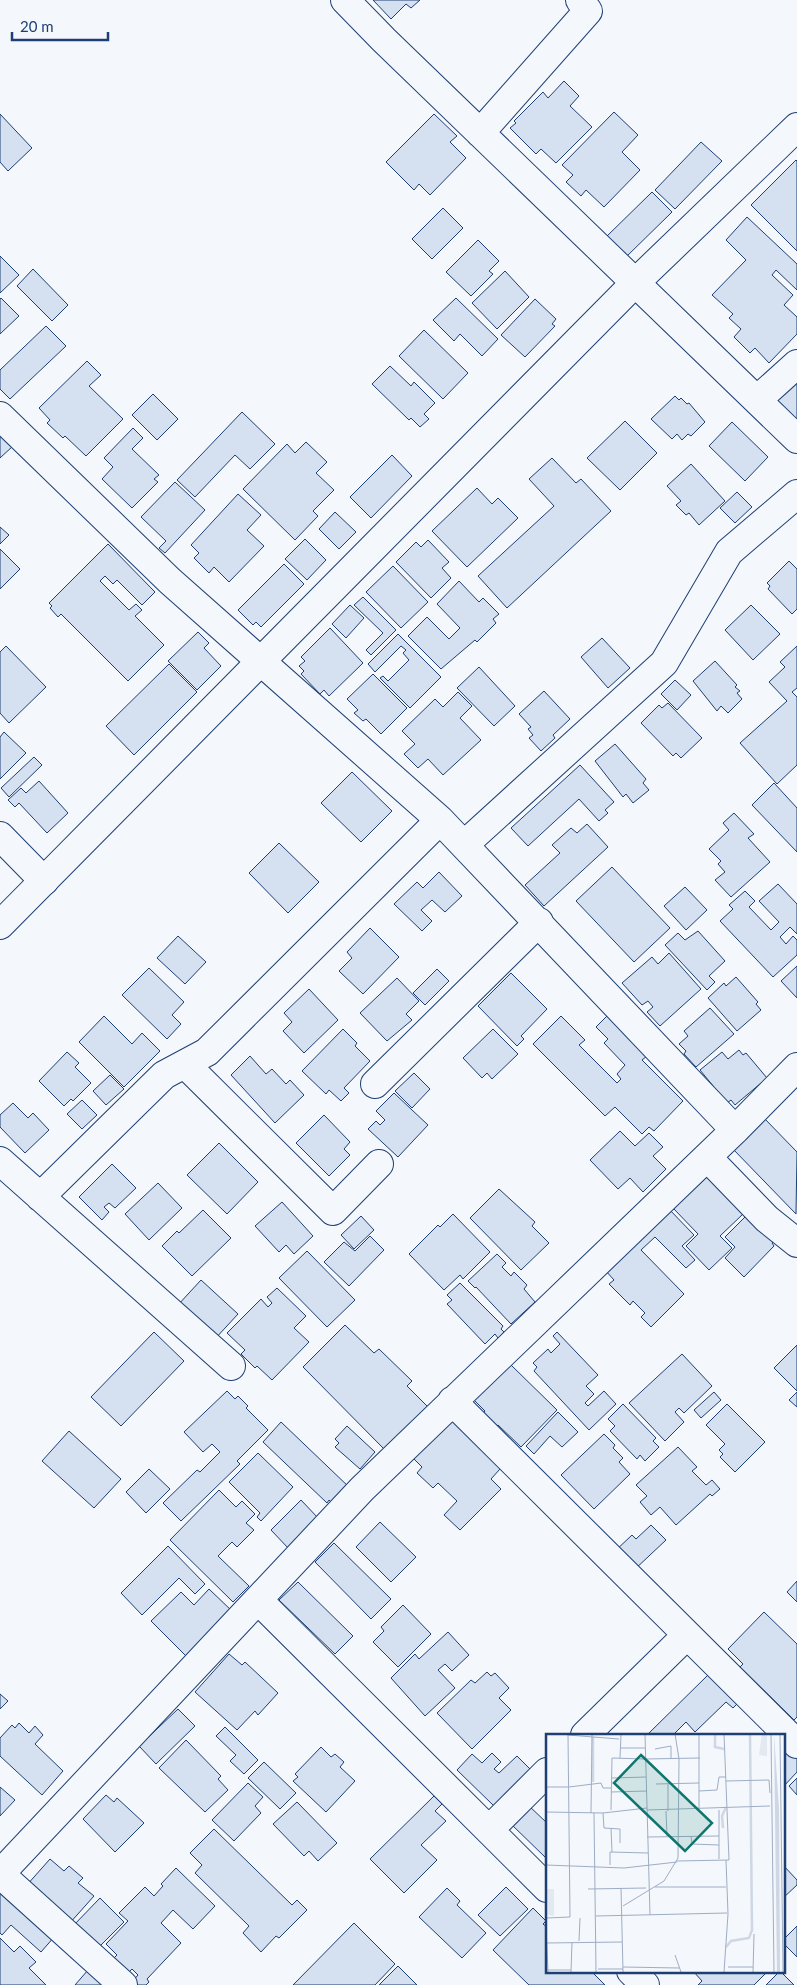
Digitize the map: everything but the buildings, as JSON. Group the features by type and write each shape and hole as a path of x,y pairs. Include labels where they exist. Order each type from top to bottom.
{"street":[{"path":"345,0 797,439"},
{"path":"480,133 588,11 580,0"},
{"path":"0,924 636,284 797,127"},
{"path":"756,400 797,364"},
{"path":"0,416 124,538 465,844 735,1130"},
{"path":"465,844 664,663 729,552 797,494"},
{"path":"40,1197 164,1075 208,1052 440,820"},
{"path":"0,836 44,881"},
{"path":"375,1084 539,922"},
{"path":"185,1064 333,1211 379,1164"},
{"path":"123,1985 1,1870 362,1489 735,1130 797,1067"},
{"path":"707,1157 766,1219 797,1243"},
{"path":"0,1161 231,1366"},
{"path":"452,1401 797,1744"},
{"path":"258,1600 546,1887"},
{"path":"586,1734 687,1635"},
{"path":"489,1830 546,1773"},
{"path":"632,1972 645,1985"}]}
